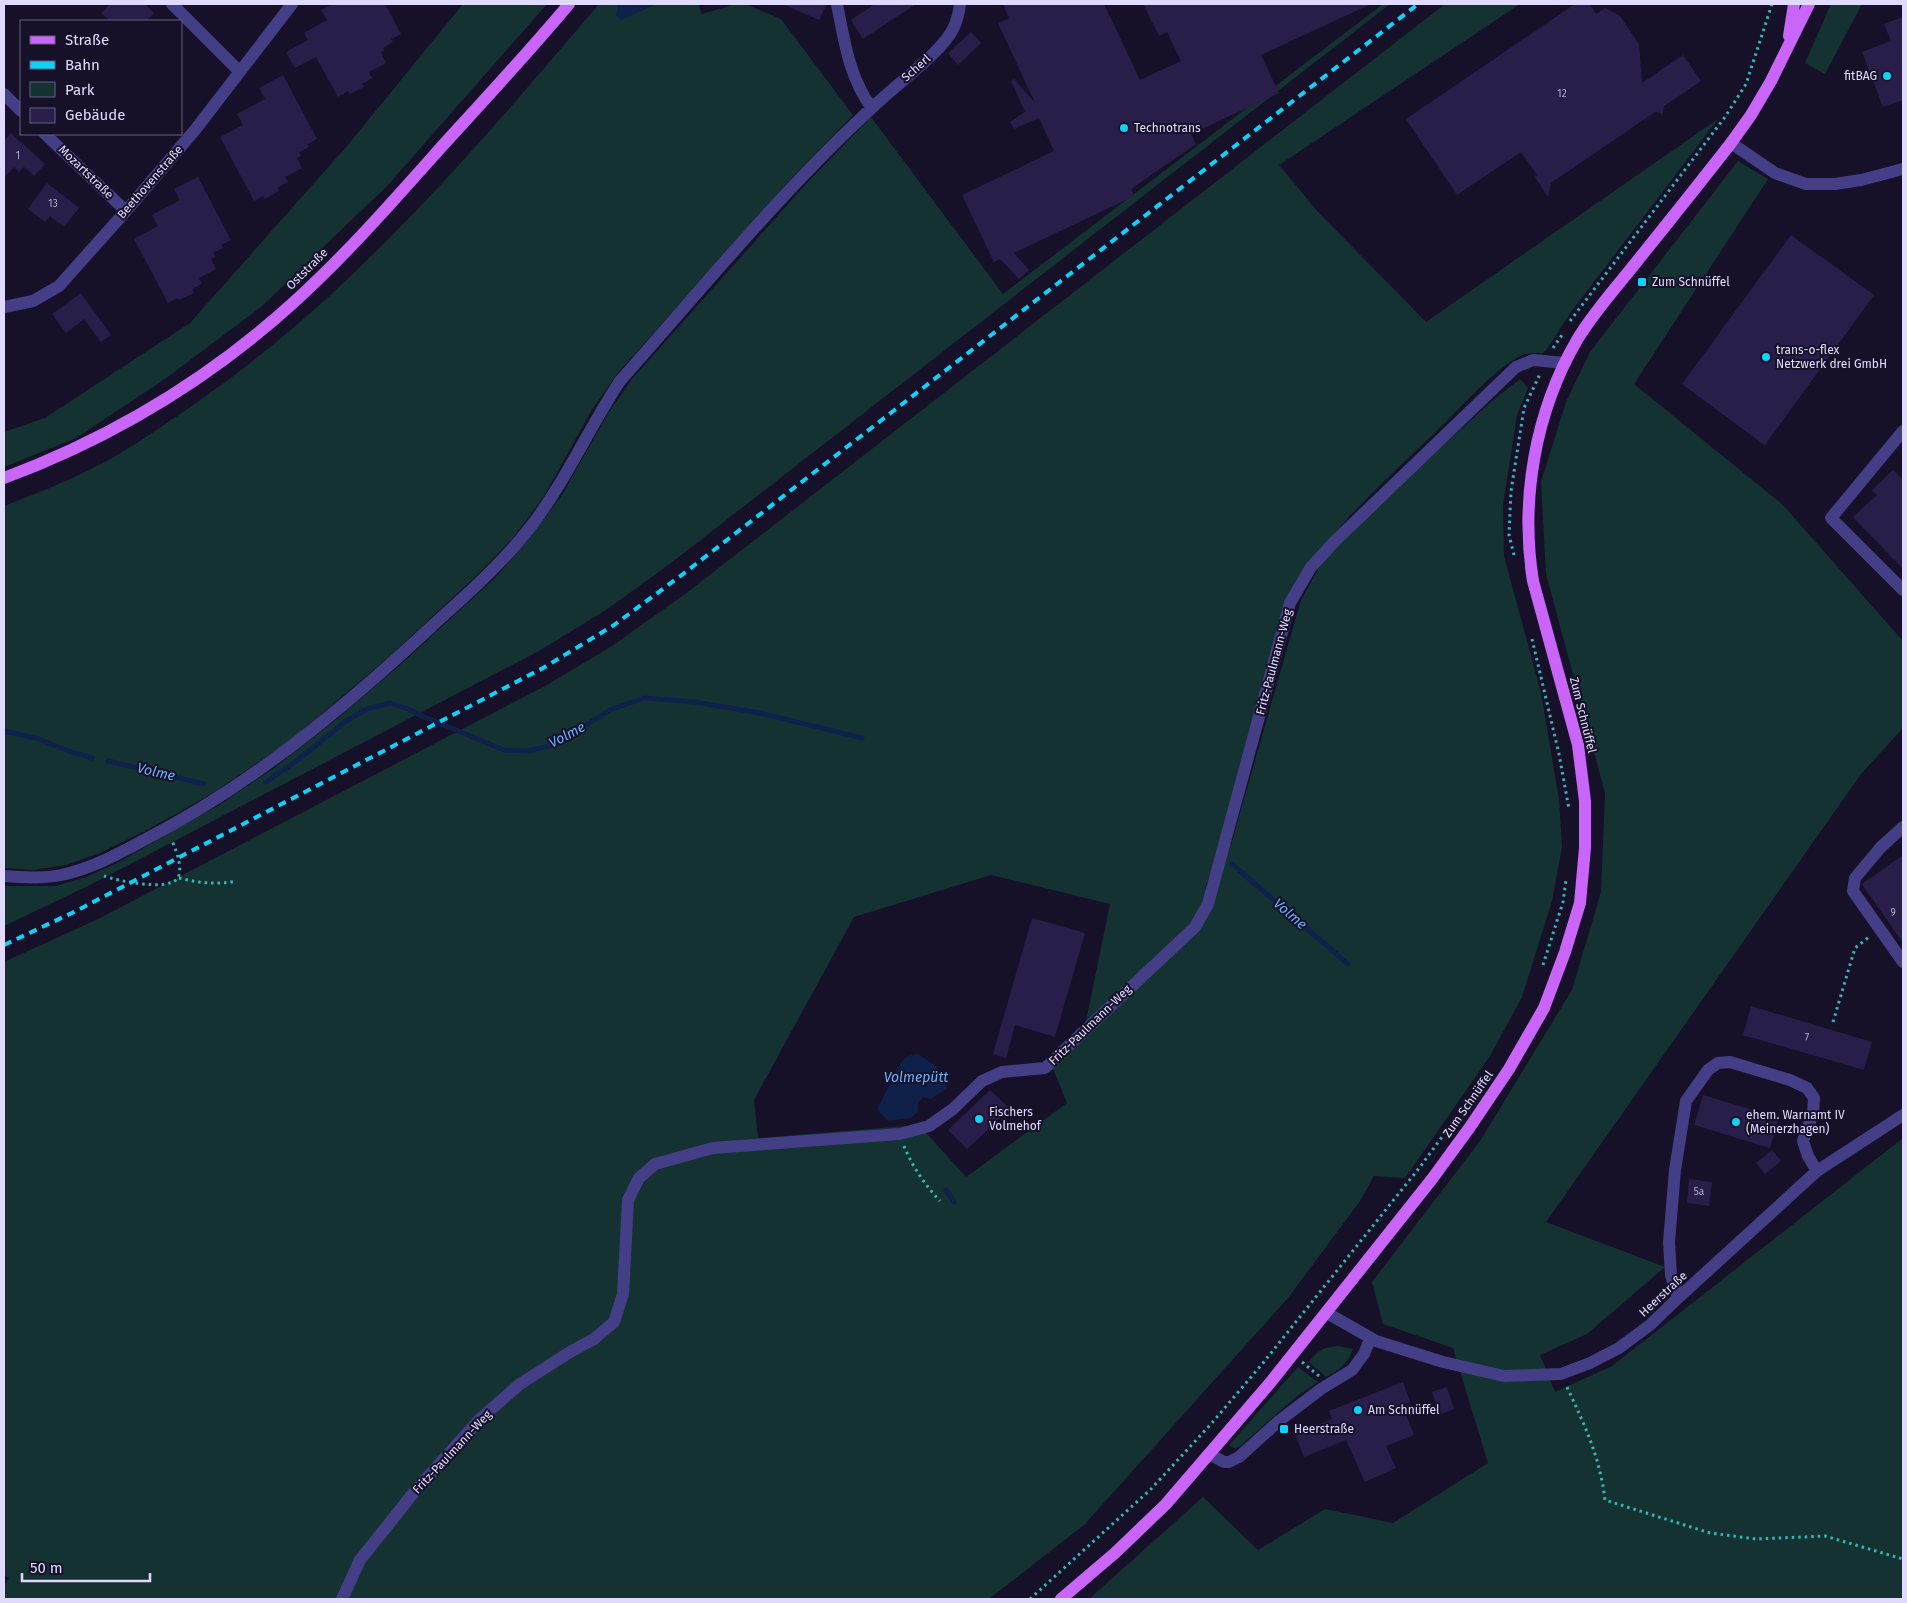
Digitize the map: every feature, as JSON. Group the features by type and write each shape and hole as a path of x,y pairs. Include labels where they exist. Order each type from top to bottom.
{"main road":[{"name":"Oststraße","path":"4,478 43,463 116,428 178,392 232,354 293,303 378,218 570,4"},
{"path":"1786,51 1794,4"},
{"name":"Zum Schnüffel","path":"1327,1313 1432,1179 1510,1069 1544,1008 1565,952 1580,903 1585,848 1585,801 1578,745 1533,581 1529,540 1530,489 1546,409 1565,363 1578,339 1602,305 1731,143 1767,88 1809,4"},
{"path":"1062,1599 1115,1553 1153,1516 1209,1454 1327,1313"}],"street":[{"path":"172,4 239,71"},
{"name":"Beethovenstraße","path":"4,307 33,301 59,286 195,130 292,4"},
{"path":"837,4 852,68 861,94 872,108"},
{"name":"Scherl","path":"4,876 31,878 61,875 108,859 166,829 260,770 297,742 399,657 508,554 542,509 599,412 620,381 802,177 855,122 938,49 953,30 960,4"},
{"path":"4,94 20,110"},
{"name":"Mozartstraße","path":"46,135 126,211"},
{"path":"1731,143 1775,173 1806,184 1835,184 1861,180 1903,168"},
{"name":"Fritz-Paulmann-Weg","path":"342,1599 360,1560 415,1491 480,1419 520,1384 570,1352 594,1340 614,1322 623,1294 628,1200 639,1178 655,1164 713,1148 900,1134 929,1126 953,1109 982,1081 1002,1072 1045,1068 1195,927 1208,904 1290,603 1311,567 1488,392 1516,367 1533,360 1565,363"},
{"path":"1903,431 1831,518 1903,590"},
{"path":"1903,827 1881,847 1855,878 1853,891 1903,962"},
{"path":"1678,1298 1671,1275 1669,1242 1674,1170 1686,1101 1708,1070 1718,1064 1730,1062 1790,1080 1807,1088 1814,1098 1813,1113 1803,1141 1808,1156 1817,1171"},
{"name":"Heerstraße","path":"1327,1313 1370,1338 1443,1362 1504,1376 1561,1374 1590,1363 1619,1348 1650,1325 1817,1171 1903,1115"},
{"path":"1209,1454 1224,1462 1230,1462 1239,1457 1321,1389 1352,1370 1364,1354 1370,1338"}],"path":[{"path":"1569,322 1725,116 1746,84 1772,4"},
{"path":"1514,557 1509,535 1511,491 1524,408 1546,361 1565,330"},
{"path":"1530,631 1559,754 1569,818"},
{"path":"91,866 102,875 111,879 148,885 172,882 178,878 180,872 175,845 166,829"},
{"path":"1540,973 1563,902 1566,874"},
{"path":"178,878 200,884 237,881"},
{"path":"1834,1022 1855,948 1879,928"},
{"path":"1030,1599 1151,1489 1211,1424 1414,1175 1465,1105"},
{"path":"900,1134 910,1159 930,1191 940,1201"},
{"path":"1561,1374 1588,1433 1602,1474 1605,1500 1710,1533 1756,1539 1825,1536 1903,1558"}],"green space":[{"path":"463,4 547,4 388,185 261,307 165,379 76,438 4,467 4,432 45,418 190,323 347,146"},
{"path":"599,4 699,4 701,14 737,4 745,4 781,19 853,115 788,182 617,374 593,408 544,496 513,538 478,574 391,655 291,740 213,793 145,831 100,853 66,865 34,870 4,868 4,506 70,479 127,449 186,410 245,367 301,321 406,221 456,168"},
{"path":"1383,4 1390,4 671,563 606,610 539,651 90,885 4,926 4,886 55,886 86,877 117,863 219,805 274,768 338,718 401,664 495,578 529,539 560,498 609,412 632,379 806,184 871,117 1003,294"},
{"path":"1445,4 1520,4 1279,165 1319,213 1426,322 1718,119 1571,312 1547,349 1543,353 1529,353 1520,356 1491,377 1371,494 1319,551 1304,572 1216,860 1204,891 1230,848 1301,600 1321,564 1347,533 1493,400 1520,379 1528,388 1517,415 1503,505 1504,556 1541,693 1559,799 1562,847 1552,901 1522,997 1490,1056 1405,1178 1374,1176 1360,1201 1288,1298 1084,1525 989,1599 4,1599 4,1585 9,1578 4,1575 4,962 98,919 545,686 612,646 685,594","holes":["991,875 1110,904 1083,1036 1052,1066 1067,1103 966,1177 919,1125 758,1138 754,1100 854,917"]},
{"path":"1831,4 1862,4 1825,74 1805,63"},
{"path":"1738,161 1768,179 1634,384 1782,504 1903,641 1903,728 1861,774 1546,1222 1665,1267 1587,1334 1540,1355 1555,1392 1612,1366 1903,1138 1903,1599 1089,1599 1203,1497 1258,1550 1325,1509 1393,1523 1488,1463 1453,1348 1383,1324 1372,1282 1480,1141 1572,990 1601,892 1605,793 1546,574 1541,482 1566,402 1590,352"},
{"path":"1338,1346 1353,1349 1349,1359 1335,1372 1326,1377 1309,1362 1321,1350"},
{"path":"1298,1367 1318,1382 1297,1396 1239,1447 1234,1448 1229,1445"}],"water":[{"path":"618,4 657,4 621,20 616,15"},
{"name":"Volmepütt","path":"918,1054 937,1067 947,1088 931,1099 923,1097 918,1102 918,1111 911,1118 888,1121 877,1109 902,1061 908,1056"}],"building":[{"path":"110,4 145,4 154,13 147,20 109,20 101,13"},
{"path":"332,4 385,4 401,34 391,39 393,42 383,48 384,50 381,52 386,63 369,72 372,78 362,84 364,87 350,94 348,91 338,97 316,57 295,68 286,52 308,40 304,33 327,20 321,10"},
{"path":"783,4 827,4 819,20"},
{"path":"875,4 916,4 863,39 851,20"},
{"name":"Technotrans","path":"1003,4 1104,4 1140,80 1181,61 1167,32 1159,36 1143,4 1371,4 1261,55 1279,93 1191,134 1196,144 1131,189 1134,196 1014,253 1029,270 1019,279 1000,259 994,262 962,195 1054,151 1039,118 1014,129 1010,122 1025,112 1011,81 1014,79 1035,103 998,23 1009,18"},
{"path":"1575,4 1590,4 1596,14 1605,8 1620,16 1639,44 1642,83 1683,55 1701,81 1664,106 1663,114 1655,112 1551,183 1548,197 1535,177 1537,175 1521,152 1457,195 1406,119"},
{"name":"fitBAG","path":"1903,17 1903,100 1883,107 1862,52 1891,41 1884,24"},
{"path":"971,32 981,43 958,65 948,53"},
{"path":"283,75 317,139 307,144 309,147 299,152 301,156 297,158 302,168 285,177 288,182 277,188 279,191 265,199 263,196 254,201 220,137 243,125 237,114 265,99 259,88"},
{"path":"11,133 45,164 34,176 24,167 19,172 14,167 4,178 4,141"},
{"path":"198,177 231,240 221,245 223,248 213,253 215,257 211,259 216,269 199,278 202,284 192,289 194,293 168,303 134,239 158,226 152,215 180,200 174,189"},
{"path":"47,183 79,208 64,227 50,216 45,222 28,209"},
{"name":"trans-o-flex Netzwerk drei GmbH","path":"1791,235 1874,295 1765,445 1682,384"},
{"path":"81,293 111,335 101,342 84,319 66,333 52,314"},
{"path":"1893,470 1903,480 1903,569 1853,517 1877,495 1872,490"},
{"path":"1903,855 1903,943 1862,884"},
{"path":"1032,918 1085,933 1055,1037 1015,1025 1006,1058 993,1054"},
{"path":"1751,1006 1872,1042 1864,1070 1743,1035"},
{"name":"Fischers Volmehof","path":"990,1090 1010,1109 967,1149 948,1130"},
{"name":"ehem. Warnamt IV (Meinerzhagen)","path":"1703,1095 1779,1118 1770,1148 1694,1125"},
{"path":"1772,1150 1781,1161 1765,1174 1756,1163"},
{"path":"1689,1179 1712,1182 1709,1206 1687,1203"},
{"path":"1403,1382 1410,1402 1402,1405 1414,1435 1386,1446 1396,1468 1365,1482 1346,1440 1304,1457 1295,1434 1332,1419 1329,1411"},
{"path":"1447,1387 1454,1409 1439,1415 1432,1392"}],"waterway":[{"name":"Volme","path":"266,782 299,759 346,721 367,709 390,703 504,750 529,751 556,744 610,710 644,698 695,702 760,713 862,738"},
{"name":"Volme","path":"4,731 39,739 68,751 92,758"},
{"name":"Volme","path":"108,761 204,784"},
{"name":"Volme","path":"1232,864 1348,964"},
{"name":"Volme","path":"946,1190 954,1202"}],"railway":[{"path":"4,945 76,911 543,668 614,625 683,574 1418,4"}],"place":[{"name":"fitBAG","path":"1887,76"},
{"name":"Technotrans","path":"1124,128"},
{"name":"Zum Schnüffel","path":"1642,282"},
{"name":"trans-o-flex Netzwerk drei GmbH","path":"1766,357"},
{"name":"Fischers Volmehof","path":"979,1119"},
{"name":"ehem. Warnamt IV (Meinerzhagen)","path":"1736,1122"},
{"name":"Am Schnüffel","path":"1358,1410"},
{"name":"Heerstraße","path":"1284,1429"}]}
